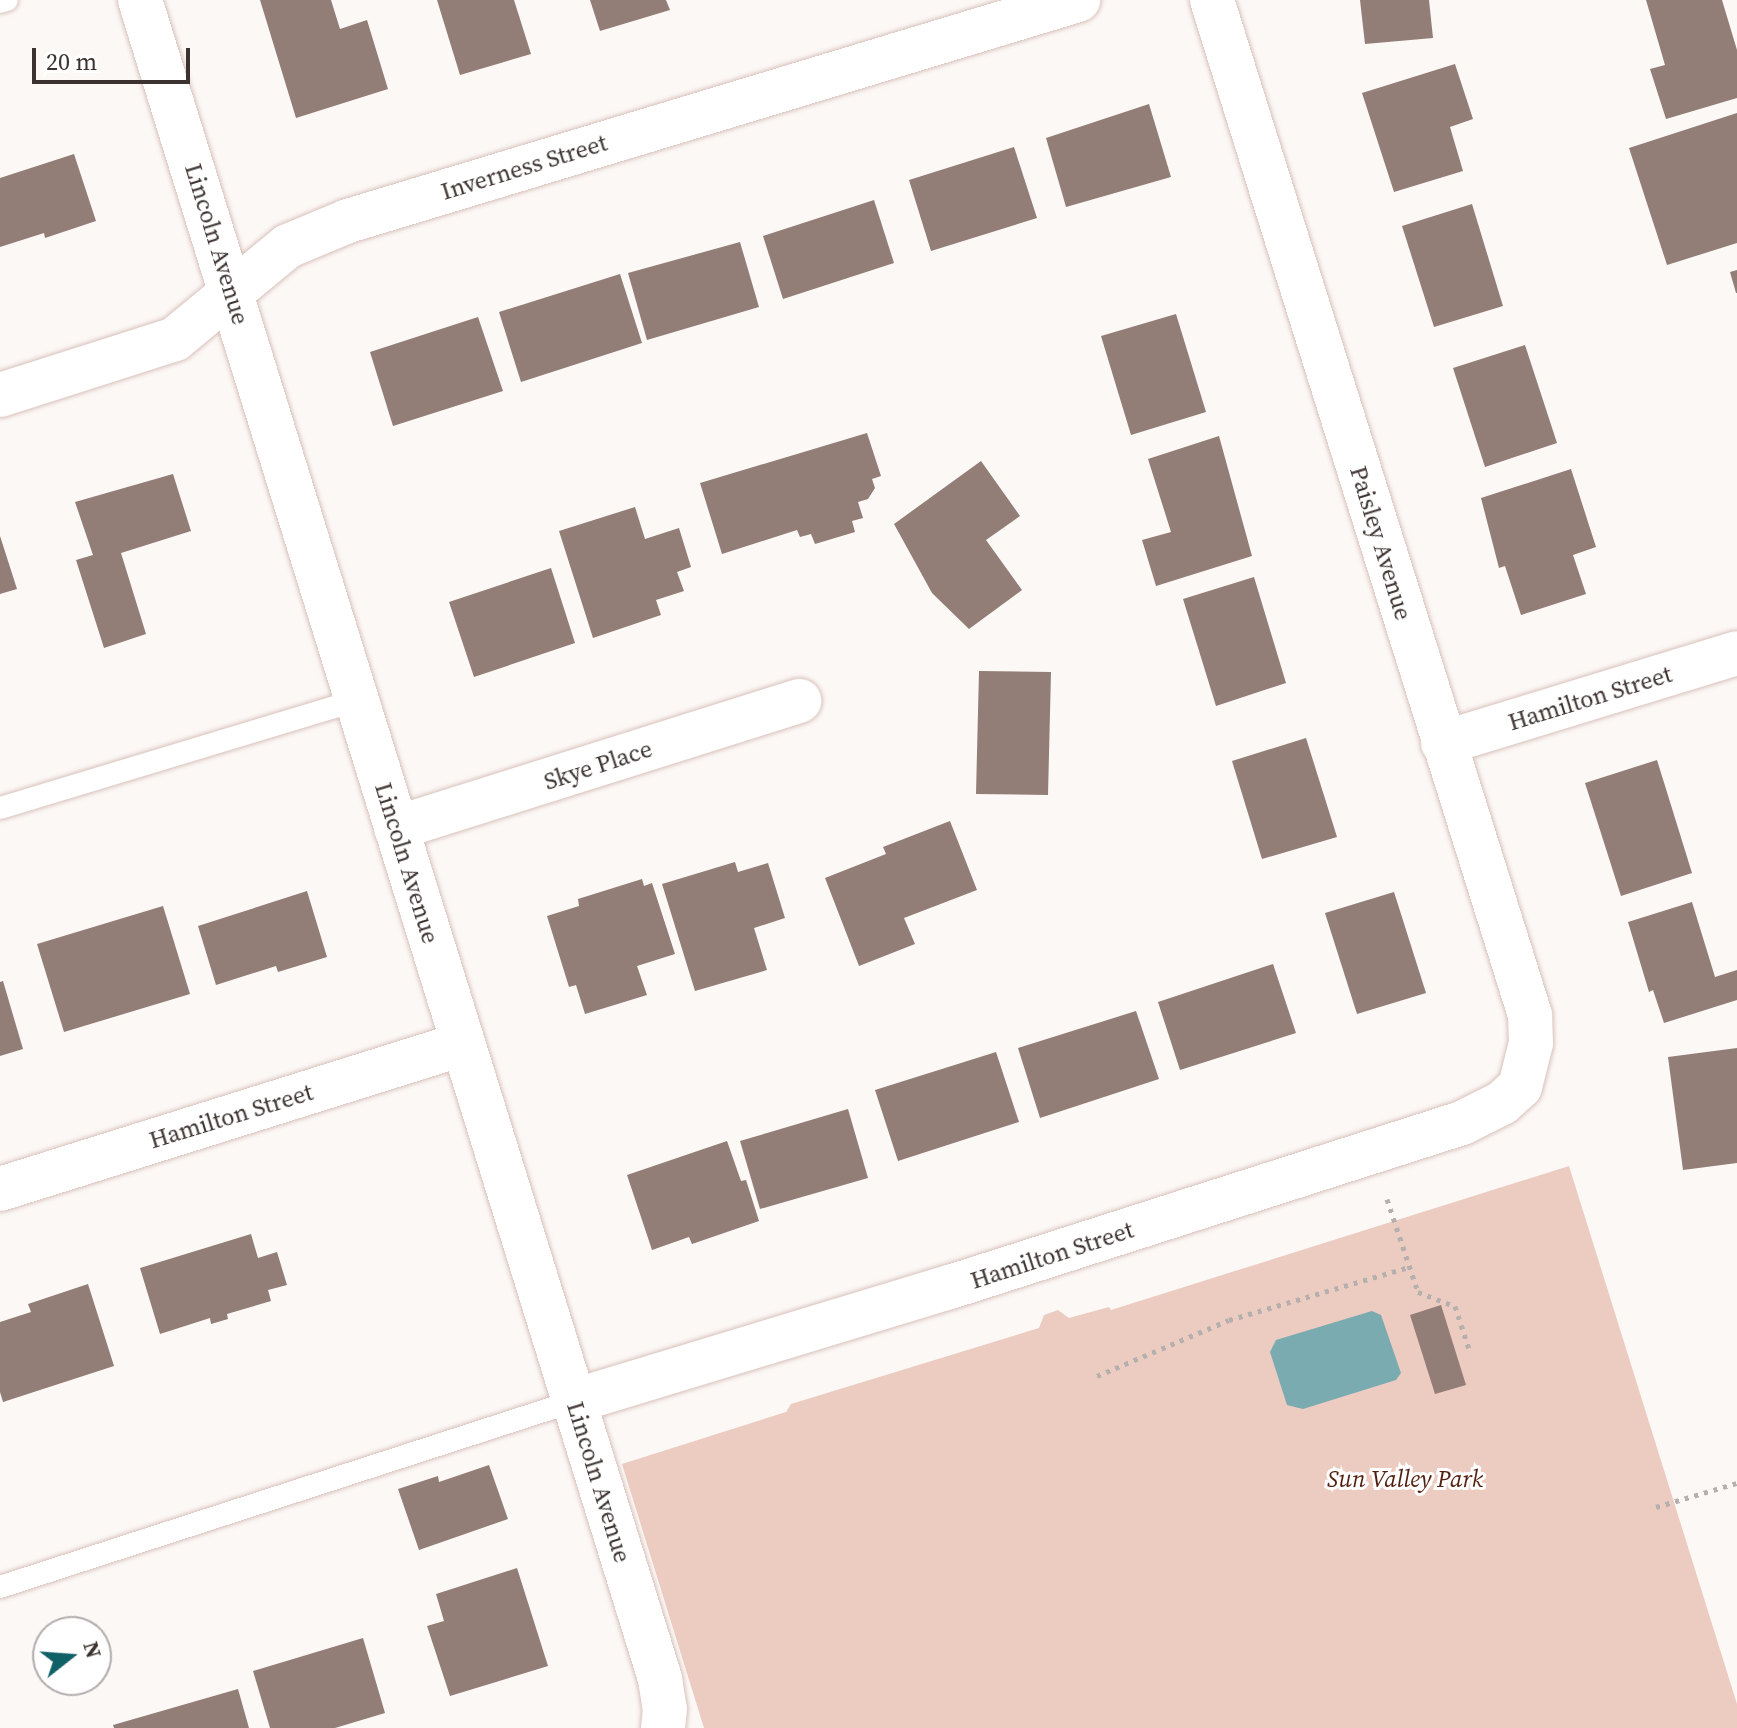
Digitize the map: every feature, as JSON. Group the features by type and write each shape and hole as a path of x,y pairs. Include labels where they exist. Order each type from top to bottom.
{"street":[{"name":"Lincoln Avenue","path":"140,0 660,1679 665,1709 663,1728"},
{"name":"Inverness Street","path":"0,395 175,339 288,246 348,221 1078,0"},
{"name":"Paisley Avenue","path":"1212,0 1530,1015 1531,1043 1520,1087"},
{"name":"Hamilton Street","path":"1443,743 1737,653"},
{"name":"Skye Place","path":"396,828 800,701"},
{"name":"Hamilton Street","path":"0,1189 463,1044"},
{"name":"Hamilton Street","path":"574,1401 979,1278 1371,1152 1481,1115 1520,1087"}],"lane":[{"path":"0,2 7,0"},
{"path":"0,808 357,700"},
{"path":"0,1587 574,1401"}],"path":[{"path":"1371,1152 1418,1292 1455,1306 1469,1349"},
{"path":"1097,1376 1229,1320 1409,1267"},
{"path":"1656,1507 1737,1483"}],"green space":[{"name":"Sun Valley Park","path":"1569,1166 1737,1704 1737,1728 704,1728 622,1464 786,1412 791,1404 1039,1328 1044,1315 1058,1310 1069,1318 1109,1307 1111,1310"}],"water":[{"path":"1372,1311 1381,1315 1401,1373 1396,1380 1303,1409 1287,1405 1270,1352 1276,1340"}],"building":[{"path":"260,0 331,0 340,29 367,20 388,89 296,118"},
{"path":"437,0 514,0 531,54 460,75"},
{"path":"590,0 666,0 670,10 600,31"},
{"path":"1360,0 1429,0 1433,38 1365,44"},
{"path":"1646,0 1722,0 1737,50 1737,98 1666,119 1650,69 1665,65"},
{"path":"1455,64 1473,119 1450,127 1463,171 1394,192 1362,93"},
{"path":"1149,104 1171,177 1066,207 1046,138"},
{"path":"1737,113 1737,243 1667,265 1629,148"},
{"path":"1014,147 1037,218 931,251 909,180"},
{"path":"74,154 96,221 45,238 44,233 0,247 0,178"},
{"path":"874,200 894,263 783,299 763,236"},
{"path":"1472,204 1503,306 1434,327 1402,226"},
{"path":"740,242 759,307 647,340 628,273"},
{"path":"1737,270 1737,293 1736,293 1730,272"},
{"path":"620,274 642,343 521,382 499,312"},
{"path":"1176,314 1206,412 1131,435 1101,336"},
{"path":"478,317 503,391 393,426 370,352"},
{"path":"1525,345 1557,443 1485,467 1453,368"},
{"path":"867,433 881,476 872,479 875,488 868,499 858,502 863,518 852,521 855,532 815,544 811,534 800,537 797,530 722,554 700,483"},
{"path":"1219,436 1252,556 1156,586 1142,540 1171,532 1148,459"},
{"path":"981,461 1020,516 986,540 1022,590 969,629 932,593 894,524"},
{"path":"1571,469 1596,547 1573,555 1586,594 1521,615 1505,566 1499,568 1481,498"},
{"path":"173,474 191,531 121,553 146,634 104,648 76,560 93,555 75,502"},
{"path":"635,507 645,539 679,528 691,567 677,572 684,591 656,600 661,615 593,638 559,531"},
{"path":"0,536 17,589 0,594"},
{"path":"551,568 575,643 474,677 449,602"},
{"path":"1254,577 1286,683 1216,706 1183,599"},
{"path":"979,671 1051,672 1048,795 976,794"},
{"path":"1306,738 1337,837 1262,859 1232,761"},
{"path":"1657,760 1692,873 1621,896 1585,783"},
{"path":"950,821 977,890 904,918 915,944 859,966 825,878 886,854 883,847"},
{"path":"735,862 738,872 768,863 785,918 754,928 767,970 695,991 662,884"},
{"path":"642,879 644,886 652,883 675,954 637,966 647,995 585,1014 576,985 569,987 547,916 579,906 578,899"},
{"path":"307,891 327,957 278,972 276,966 216,985 198,926"},
{"path":"1394,892 1426,993 1357,1014 1325,913"},
{"path":"1692,902 1715,977 1737,970 1737,1000 1664,1023 1653,990 1649,992 1628,922"},
{"path":"163,906 190,994 64,1032 37,944"},
{"path":"1273,964 1296,1033 1180,1070 1158,1002"},
{"path":"3,981 23,1049 0,1056 0,982"},
{"path":"1136,1011 1159,1079 1040,1118 1018,1048"},
{"path":"1737,1048 1737,1163 1683,1170 1668,1057"},
{"path":"996,1052 1019,1122 898,1161 875,1090"},
{"path":"848,1109 868,1178 760,1209 740,1141"},
{"path":"727,1141 741,1181 746,1180 759,1221 692,1244 689,1237 652,1250 627,1175"},
{"path":"251,1234 258,1258 277,1252 287,1285 268,1290 271,1301 227,1314 228,1319 211,1324 210,1318 160,1334 140,1268"},
{"path":"88,1284 114,1366 3,1402 0,1392 0,1322 31,1312 28,1304"},
{"path":"1441,1305 1466,1385 1435,1394 1410,1315"},
{"path":"489,1465 508,1519 419,1550 398,1489 438,1476 439,1482"},
{"path":"517,1568 548,1666 450,1696 427,1626 444,1621 436,1594"},
{"path":"363,1638 385,1713 335,1728 270,1728 253,1671"},
{"path":"238,1689 249,1728 114,1728 113,1725"}]}
